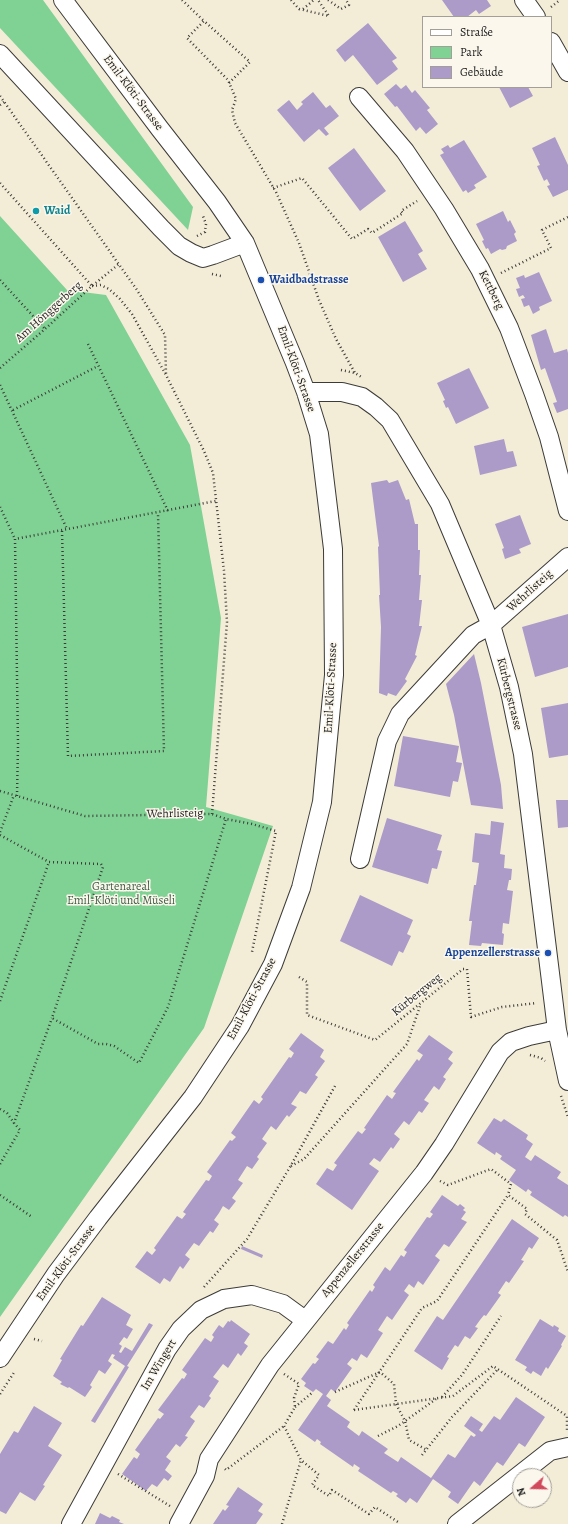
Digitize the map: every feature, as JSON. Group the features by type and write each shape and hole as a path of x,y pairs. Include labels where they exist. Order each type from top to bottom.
{"street":[{"name":"Emil-Klöti-Strasse","path":"0,1358 56,1274 93,1224 193,1097 240,1026 273,964 301,888 322,802 334,675 333,549 319,434 306,392 245,243 217,202 63,0"},
{"path":"524,0 543,13"},
{"path":"552,44 568,72"},
{"path":"0,54 161,228 180,246 191,254 203,258 245,243"},
{"name":"Kettberg","path":"359,96 405,151 437,198 486,280 510,328 534,394 549,437 568,511"},
{"name":"Kürbergstrasse","path":"306,392 342,392 362,397 376,406 390,420 440,504 491,626 509,687 523,754 557,1030 568,1081"},
{"name":"Wehrlisteig","path":"360,859 387,741 400,714 473,635 491,626 568,556"},
{"name":"Appenzellerstrasse","path":"179,1524 205,1476 210,1459 270,1365 424,1173 444,1144 500,1052 511,1042 529,1036 557,1030"},
{"name":"Im Wingert","path":"71,1524 167,1348 181,1329 201,1310 224,1299 252,1295 283,1304 305,1320"},
{"path":"457,1524 550,1451 568,1447"}],"path":[{"path":"182,0 250,62 230,83"},
{"path":"291,0 299,8 329,16 318,0"},
{"path":"303,9 314,0"},
{"path":"328,0 341,10 349,5 346,0"},
{"path":"543,13 560,0"},
{"path":"204,21 187,38 230,83 236,99 232,110 235,123 273,188 299,243 319,300 336,339 356,373"},
{"path":"0,96 137,290 165,335 166,375"},
{"path":"0,105 4,102"},
{"path":"273,188 302,178 352,239 368,229 372,233 403,214 401,210 424,197 427,203 437,198"},
{"path":"0,183 92,286 101,285 109,289 120,299 132,314 166,375 204,451 213,473 224,571 227,622 212,814"},
{"path":"202,212 206,224 205,232"},
{"path":"486,280 551,248 542,230 568,217"},
{"name":"Am Hönggerberg","path":"0,368 118,264"},
{"path":"0,280 45,329"},
{"path":"88,344 168,511"},
{"path":"13,410 98,366"},
{"path":"341,370 356,373 366,380"},
{"path":"0,385 13,410 67,530"},
{"path":"15,539 216,501"},
{"path":"0,507 15,539 18,745 17,796"},
{"path":"62,531 68,756 164,751 158,513"},
{"name":"Wehrlisteig","path":"0,791 85,816 212,814 226,819 252,824 276,832 252,952"},
{"path":"14,795 0,833 48,862 101,864 104,867 14,1123"},
{"path":"52,1018 98,1044 114,1046 139,1063 168,1007 226,819"},
{"path":"0,1001 48,862"},
{"name":"Kürbergweg","path":"299,977 307,982 307,1015 375,1040 463,969 467,969 471,1017 502,1006 541,1002"},
{"path":"290,1167 304,1158 406,1044 420,1005"},
{"path":"201,1310 195,1297 247,1239 290,1167 335,1086"},
{"path":"0,1109 7,1113 20,1130 0,1164"},
{"path":"434,1178 448,1186 491,1169 511,1184 508,1195 437,1301 422,1308 354,1410 453,1396 493,1366 567,1416 568,1435"},
{"path":"0,1195 32,1217"},
{"path":"508,1195 527,1209 525,1214 557,1240 568,1272"},
{"path":"442,1398 462,1375 500,1316"},
{"path":"35,1339 42,1340"},
{"path":"422,1455 452,1417 498,1369"},
{"path":"279,1371 299,1384 294,1398 295,1407"},
{"path":"335,1392 380,1372"},
{"path":"380,1372 394,1384 396,1404 405,1421 409,1440 427,1450"},
{"path":"210,1459 226,1470 284,1426 295,1407 313,1392"},
{"path":"378,1436 405,1421 436,1398"},
{"path":"284,1426 301,1460 319,1475 312,1484 329,1496 332,1490 369,1514 374,1507 398,1522 397,1524"},
{"path":"282,1524 301,1460"},
{"path":"116,1473 169,1505"}],"green space":[{"path":"0,0 43,0 193,207 188,230 0,28"},
{"name":"Gartenareal Emil-Klöti und Müseli","path":"0,216 67,290 106,295 190,445 221,618 206,807 273,826 204,1028 0,1317"}],"building":[{"path":"442,0 487,0 491,6 479,14 476,10 468,16 453,16"},
{"path":"368,23 397,58 392,61 398,69 377,85 353,55 345,62 336,50"},
{"path":"396,84 401,89 406,85 412,93 415,90 430,108 427,110 438,124 426,134 420,127 416,131 397,106 395,107 384,94"},
{"path":"500,88 529,88 533,96 510,108"},
{"path":"313,92 326,108 330,105 339,116 324,128 329,134 326,136 319,129 304,142 277,110 289,100 297,110 303,104 301,102"},
{"path":"555,137 568,165 568,190 553,197 547,186 550,185 547,179 544,181 537,166 540,165 532,148"},
{"path":"464,140 487,177 474,185 476,188 468,193 466,190 463,192 440,155 444,153 441,149 448,145 450,148"},
{"path":"354,148 386,191 360,211 328,168"},
{"path":"503,211 508,222 510,220 516,232 514,234 517,241 507,246 506,249 500,249 491,254 488,248 486,249 482,241 484,240 476,224"},
{"path":"405,221 423,251 418,254 427,269 403,282 378,237"},
{"path":"539,272 552,301 539,307 540,310 533,314 529,305 524,307 521,299 525,298 523,295 519,297 516,289 520,288 516,278 524,275 525,278"},
{"path":"546,329 554,353 567,349 568,353 568,409 557,413 553,403 557,402 545,368 541,370 531,335"},
{"path":"469,368 489,408 456,424 448,407 446,408 443,401 445,400 437,383"},
{"path":"504,439 507,452 513,451 517,466 480,475 474,446"},
{"path":"387,480 389,483 398,480 406,500 409,499 415,524 418,524 418,550 420,550 419,575 421,575 419,600 422,600 419,626 422,626 415,655 417,656 405,679 407,681 396,696 388,693 387,696 379,693 381,627 379,595 379,546 371,483"},
{"path":"520,515 531,544 519,549 521,553 505,559 502,549 504,548 495,524"},
{"path":"568,614 568,667 535,677 522,627"},
{"path":"474,654 501,785 503,809 471,805 454,715 446,684"},
{"path":"568,703 568,755 549,758 541,708"},
{"path":"403,736 459,746 456,762 462,763 458,782 453,781 450,797 394,786"},
{"path":"556,800 568,800 568,827 558,828"},
{"path":"387,818 442,835 437,850 442,851 437,869 432,868 428,884 372,867"},
{"path":"491,821 504,823 500,854 505,855 504,868 512,869 511,880 509,880 507,890 513,891 509,924 503,923 503,945 482,943 481,946 469,945 472,921 469,921 479,863 472,862 475,833 490,835"},
{"path":"360,895 413,920 407,934 411,936 403,953 399,951 392,966 340,941"},
{"path":"301,1033 324,1050 320,1057 325,1061 315,1075 318,1077 306,1094 300,1091 291,1104 297,1107 289,1117 287,1115 276,1130 271,1126 262,1139 267,1143 257,1157 259,1159 252,1169 247,1166 238,1180 243,1183 232,1198 236,1201 229,1210 223,1206 214,1220 219,1224 213,1233 210,1231 199,1246 194,1243 185,1255 190,1259 183,1269 180,1266 170,1282 164,1278 160,1284 135,1267 147,1251 152,1255 156,1250 154,1248 177,1216 182,1219 186,1214 183,1212 206,1180 209,1181 212,1176 207,1172 230,1140 232,1141 236,1137 231,1133 254,1100 259,1104 263,1099 261,1097 289,1057 291,1058 294,1053 289,1049"},
{"path":"429,1035 453,1052 448,1059 453,1063 443,1077 446,1079 439,1090 434,1086 424,1100 429,1103 422,1113 419,1111 409,1125 404,1121 394,1134 400,1139 393,1149 391,1147 380,1162 374,1158 369,1164 379,1171 352,1210 316,1184 327,1168 333,1171 337,1165 334,1163 358,1131 362,1134 366,1129 364,1128 387,1095 392,1099 396,1093 393,1092 417,1059 419,1061 423,1055 417,1051"},
{"path":"494,1118 501,1122 504,1119 528,1135 526,1139 533,1144 525,1157 531,1161 535,1155 561,1172 557,1178 568,1185 568,1217 565,1215 563,1217 530,1195 532,1192 528,1189 526,1192 509,1180 516,1170 500,1159 502,1156 496,1152 495,1155 477,1143"},
{"path":"442,1195 458,1206 460,1204 465,1208 463,1210 466,1212 461,1219 467,1222 449,1247 444,1244 435,1256 440,1260 423,1285 418,1281 414,1288 409,1284 404,1291 409,1295 392,1320 387,1316 378,1330 383,1333 367,1358 361,1354 357,1361 352,1358 347,1364 352,1368 335,1392 331,1389 326,1396 331,1400 327,1406 350,1422 347,1427 359,1436 362,1431 388,1449 384,1453 398,1462 401,1457 431,1478 448,1454 455,1458 471,1435 474,1437 476,1435 464,1426 471,1416 483,1424 479,1430 482,1432 494,1416 500,1420 516,1397 545,1417 525,1447 519,1443 503,1466 497,1462 480,1486 474,1481 458,1504 448,1497 451,1492 433,1479 417,1503 410,1498 406,1503 396,1496 398,1494 393,1491 391,1493 358,1471 360,1468 354,1464 353,1467 320,1444 321,1442 317,1439 315,1442 298,1430 323,1394 316,1389 313,1392 304,1386 306,1383 301,1379 313,1363 315,1364 319,1359 316,1357 328,1341 333,1344 344,1328 346,1330 349,1325 347,1323 370,1290 372,1292 375,1287 373,1285 385,1267 390,1271 401,1255 404,1257 407,1252 404,1250 427,1217 430,1218 433,1214 430,1212"},
{"path":"512,1219 539,1238 532,1249 529,1247 521,1260 524,1261 509,1283 506,1281 498,1293 501,1295 486,1316 484,1315 475,1327 478,1328 470,1339 465,1336 458,1347 455,1345 447,1357 449,1358 442,1370 414,1351 437,1316 443,1320"},
{"path":"242,1246 263,1255 262,1258 241,1249"},
{"path":"102,1297 131,1315 126,1325 133,1329 127,1339 124,1337 119,1344 122,1346 119,1352 121,1353 125,1347 132,1351 149,1323 153,1325 127,1366 129,1367 95,1423 91,1421 125,1366 113,1358 115,1355 112,1354 108,1361 112,1364 105,1374 99,1370 90,1385 92,1387 85,1397 69,1387 68,1388 60,1384 62,1382 53,1376 62,1360 60,1359 81,1325 83,1326"},
{"path":"540,1319 553,1327 554,1325 559,1328 558,1331 566,1336 561,1345 562,1346 548,1369 546,1367 541,1376 533,1371 531,1374 525,1370 527,1367 515,1360"},
{"path":"231,1320 250,1334 244,1343 248,1346 241,1356 238,1353 228,1368 223,1364 213,1377 219,1381 209,1396 211,1398 204,1408 199,1405 190,1417 195,1421 185,1436 188,1437 180,1447 176,1444 166,1457 171,1461 165,1470 172,1476 168,1481 164,1478 157,1487 152,1484 146,1491 122,1474 134,1457 137,1459 140,1454 135,1450 158,1418 160,1419 164,1414 158,1410 182,1378 184,1379 187,1374 182,1370 205,1338 211,1342 214,1337 212,1335 219,1325 223,1328 228,1321 230,1322"},
{"path":"34,1406 62,1423 48,1446 62,1455 35,1501 20,1492 6,1514 0,1511 0,1454 14,1431 18,1433"},
{"path":"238,1487 263,1504 258,1511 263,1514 256,1524 213,1524 223,1509 225,1511 229,1506 226,1505"},
{"path":"100,1513 110,1518 112,1516 124,1524 95,1524"}],"place":[{"name":"Waid","path":"36,211"},
{"name":"Waidbadstrasse","path":"261,280"},
{"name":"Appenzellerstrasse","path":"548,953"}]}
